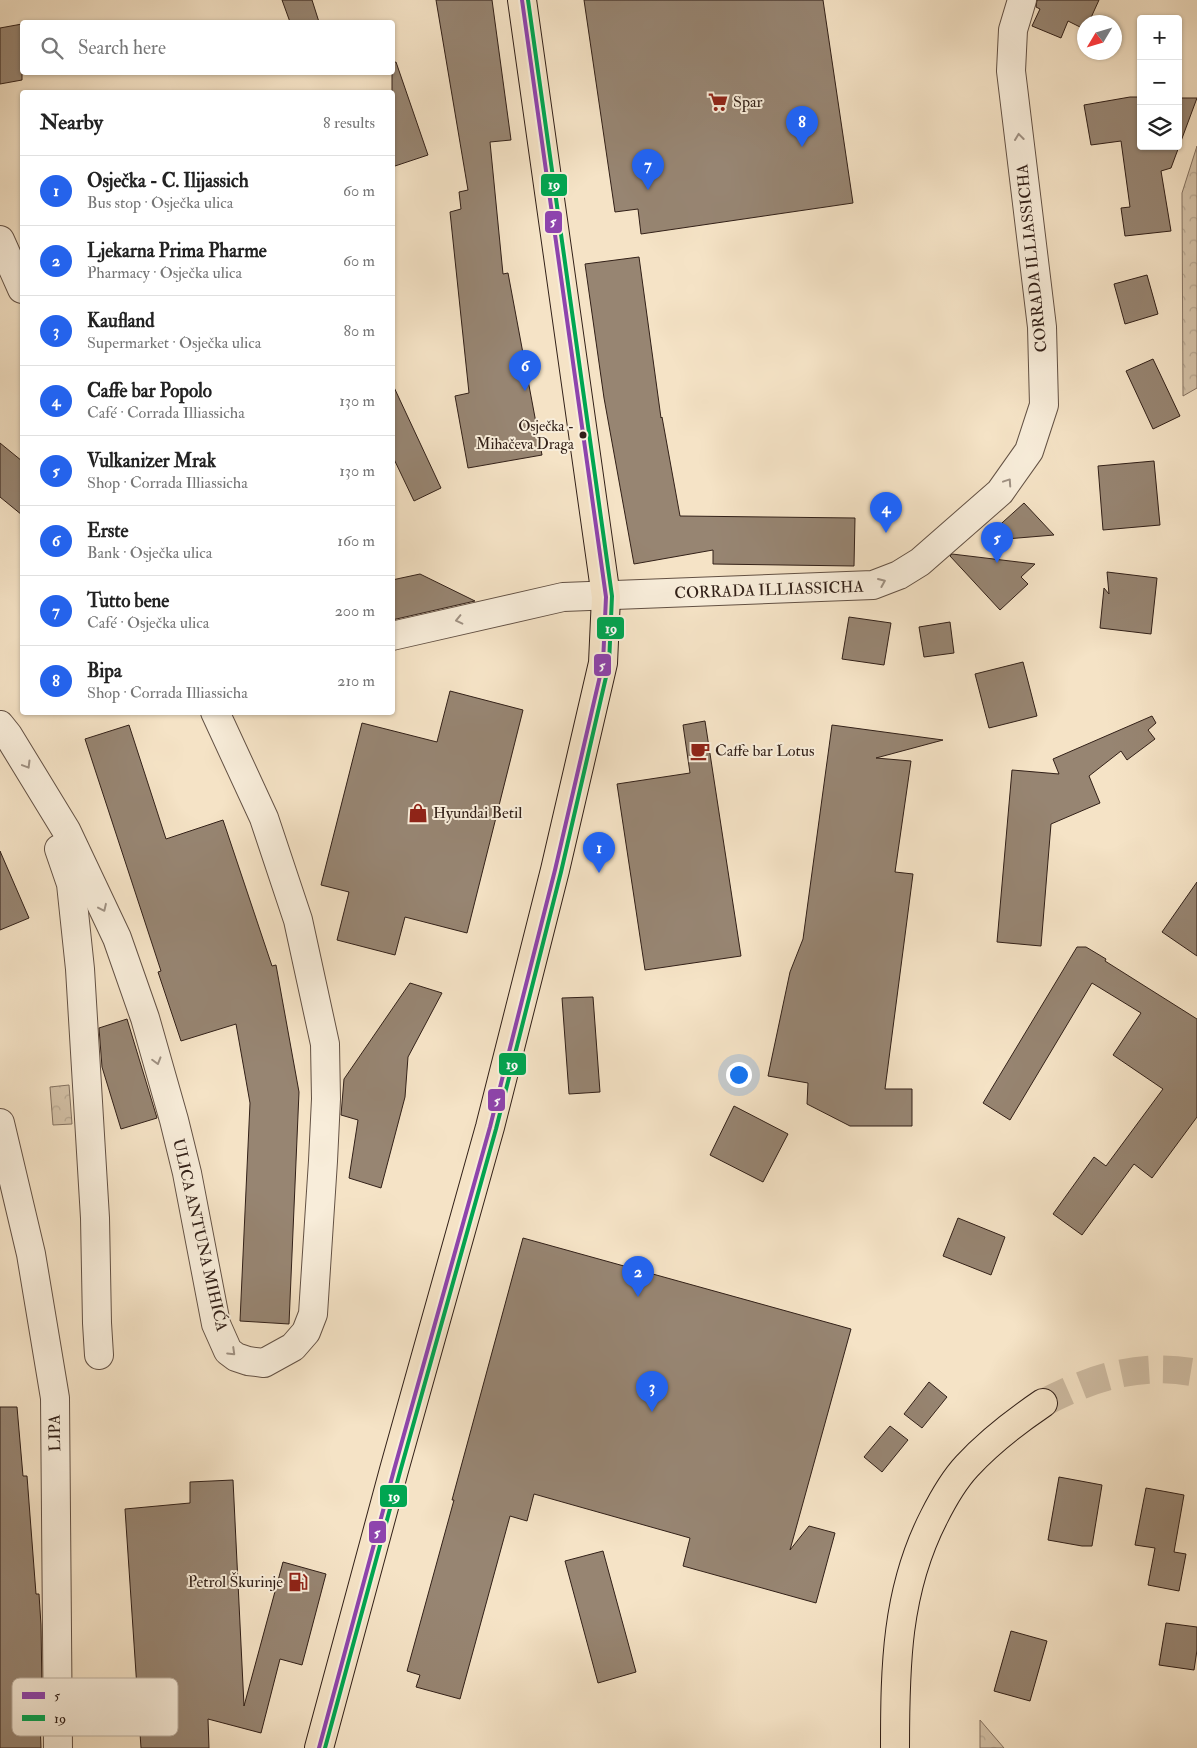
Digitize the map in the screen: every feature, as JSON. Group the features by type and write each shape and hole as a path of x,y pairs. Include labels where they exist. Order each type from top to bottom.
{"main road":[{"path":"319,1748 490,1127 553,879 603,663 606,597 522,0"},
{"path":"895,1748 895,1678 898,1636 911,1576 929,1527 945,1495 966,1467 992,1440 1043,1403"}],"street":[{"name":"CORRADA ILLIASSICHA","path":"395,635 563,597 606,597 873,586 900,575 924,559 1000,492 1029,450 1044,405 1042,327 1011,70 1013,30 1022,0"},
{"path":"0,240 20,285"},
{"name":"ULICA ANTUNA MIHIĆA","path":"0,725 66,830 117,938 145,1018 174,1120 187,1173 216,1324 228,1351 236,1357 248,1361 264,1363 294,1347 306,1332 313,1314 326,1099 325,1044 295,911 264,818 216,715"},
{"path":"66,830 57,837 56,842 71,884 80,969 95,1218 99,1355"},
{"name":"LIPA","path":"0,1123 31,1254 55,1398 57,1678"}],"green space":[{"path":"1197,146 1197,388 1183,396 1182,193"},
{"path":"69,1085 72,1124 53,1125 50,1087"},
{"path":"980,1720 1004,1748 980,1748"}],"building":[{"path":"282,0 312,0 318,20 289,20"},
{"path":"436,0 492,0 511,140 490,142 503,274 508,273 542,455 468,468 455,396 469,393 450,212 461,209 459,192 468,190"},
{"name":"Spar","path":"584,0 823,0 853,203 641,234 638,209 615,212"},
{"path":"1037,0 1099,0 1092,15 1077,15 1077,26 1068,21 1061,38 1032,26 1040,9 1036,7"},
{"path":"20,24 20,75 22,75 22,80 0,84 0,28"},
{"path":"395,62 428,155 395,166 395,90 392,90 392,75 395,75"},
{"path":"1137,97 1137,150 1178,150 1171,168 1161,171 1171,231 1125,236 1121,208 1130,207 1121,141 1091,145 1084,105"},
{"path":"1182,98 1197,98 1182,138"},
{"path":"639,257 661,418 680,516 855,518 854,566 713,564 713,550 634,564 604,398 585,264"},
{"path":"1147,275 1158,314 1125,324 1114,284"},
{"path":"1153,359 1180,416 1153,429 1126,371"},
{"path":"395,389 441,488 414,501 395,461"},
{"path":"0,443 20,459 20,513 0,497"},
{"path":"1154,461 1160,525 1103,530 1098,466"},
{"path":"1024,503 1054,535 982,541"},
{"path":"952,554 1035,564 1021,577 1028,584 1000,610 950,556"},
{"path":"1107,572 1157,578 1151,634 1100,628 1104,588 1109,594"},
{"path":"420,574 475,601 395,619 395,579"},
{"path":"849,617 891,623 884,665 842,659"},
{"path":"950,622 954,653 924,657 919,627"},
{"path":"1023,662 1037,716 989,728 975,674"},
{"name":"Hyundai Betil","path":"450,691 523,710 467,933 405,917 395,955 337,940 349,892 321,885 362,723 437,742"},
{"path":"1152,716 1156,723 1148,730 1155,739 1127,760 1121,751 1089,776 1100,803 1051,824 1041,946 997,942 1012,770 1059,774 1053,759"},
{"path":"705,721 741,956 645,970 617,784 690,773 683,725"},
{"path":"129,725 166,839 223,820 272,966 276,965 299,1092 289,1324 240,1321 250,1103 236,1024 181,1041 158,972 161,971 85,739"},
{"path":"832,725 943,740 876,758 911,761 895,872 913,874 885,1089 912,1089 912,1126 850,1126 807,1104 808,1083 768,1076 790,972 803,939"},
{"path":"0,851 29,918 0,930"},
{"path":"1197,882 1197,956 1162,932"},
{"path":"1077,947 1086,947 1106,959 1105,961 1197,1019 1197,1117 1152,1178 1134,1164 1082,1235 1053,1214 1094,1157 1106,1166 1163,1089 1113,1055 1141,1013 1092,983 1010,1120 983,1103"},
{"path":"410,983 442,993 408,1057 405,1097 381,1188 349,1178 358,1120 341,1115 344,1079"},
{"path":"593,997 600,1092 569,1094 562,998"},
{"path":"127,1019 157,1118 121,1129 102,1067 99,1028"},
{"path":"734,1106 788,1134 763,1182 710,1155"},
{"path":"958,1218 1005,1237 991,1275 943,1256"},
{"path":"523,1238 851,1329 790,1550 809,1526 835,1533 816,1603 683,1566 690,1538 534,1494 527,1521 510,1516 460,1699 416,1687 420,1675 407,1671"},
{"path":"929,1382 947,1397 922,1428 904,1414"},
{"path":"0,1407 17,1407 23,1476 27,1476 36,1594 39,1594 42,1678 12,1678 12,1736 41,1736 41,1748 0,1748"},
{"path":"890,1426 908,1440 882,1472 864,1457"},
{"path":"1059,1477 1102,1485 1092,1546 1048,1540"},
{"path":"233,1480 244,1706 283,1562 326,1574 302,1665 280,1659 261,1733 208,1719 209,1748 141,1748 140,1736 178,1736 178,1678 136,1678 125,1509 190,1503 190,1482"},
{"path":"1146,1488 1184,1495 1174,1552 1186,1554 1179,1591 1148,1585 1155,1548 1135,1545"},
{"path":"603,1551 636,1672 598,1683 565,1561"},
{"path":"1166,1623 1197,1627 1197,1650 1194,1670 1159,1665"},
{"path":"1011,1631 1047,1641 1030,1701 994,1691"}],"tunnel":[{"path":"1043,1403 1080,1386 1118,1374 1156,1369 1197,1373"}],"transit line":[{"name":"5","path":"319,1748 490,1127 555,870 603,663 606,597 522,0"},
{"name":"19","path":"325,1748 496,1129 561,872 609,664 612,596 528,0"}],"place":[{"name":"Spar","path":"718,102"},
{"name":"Bipa","path":"802,147"},
{"name":"Tutto bene","path":"648,190"},
{"name":"Erste","path":"525,391"},
{"name":"Osječka - Mihačeva Draga","path":"583,435"},
{"name":"Caffe bar Popolo","path":"886,533"},
{"name":"Vulkanizer Mrak","path":"997,563"},
{"name":"Caffe bar Lotus","path":"700,751"},
{"name":"Hyundai Betil","path":"418,813"},
{"name":"Osječka - C. Ilijassich","path":"599,873"},
{"name":"Ljekarna Prima Pharme","path":"638,1297"},
{"name":"Kaufland","path":"652,1412"},
{"name":"Petrol Škurinje","path":"298,1582"}]}
